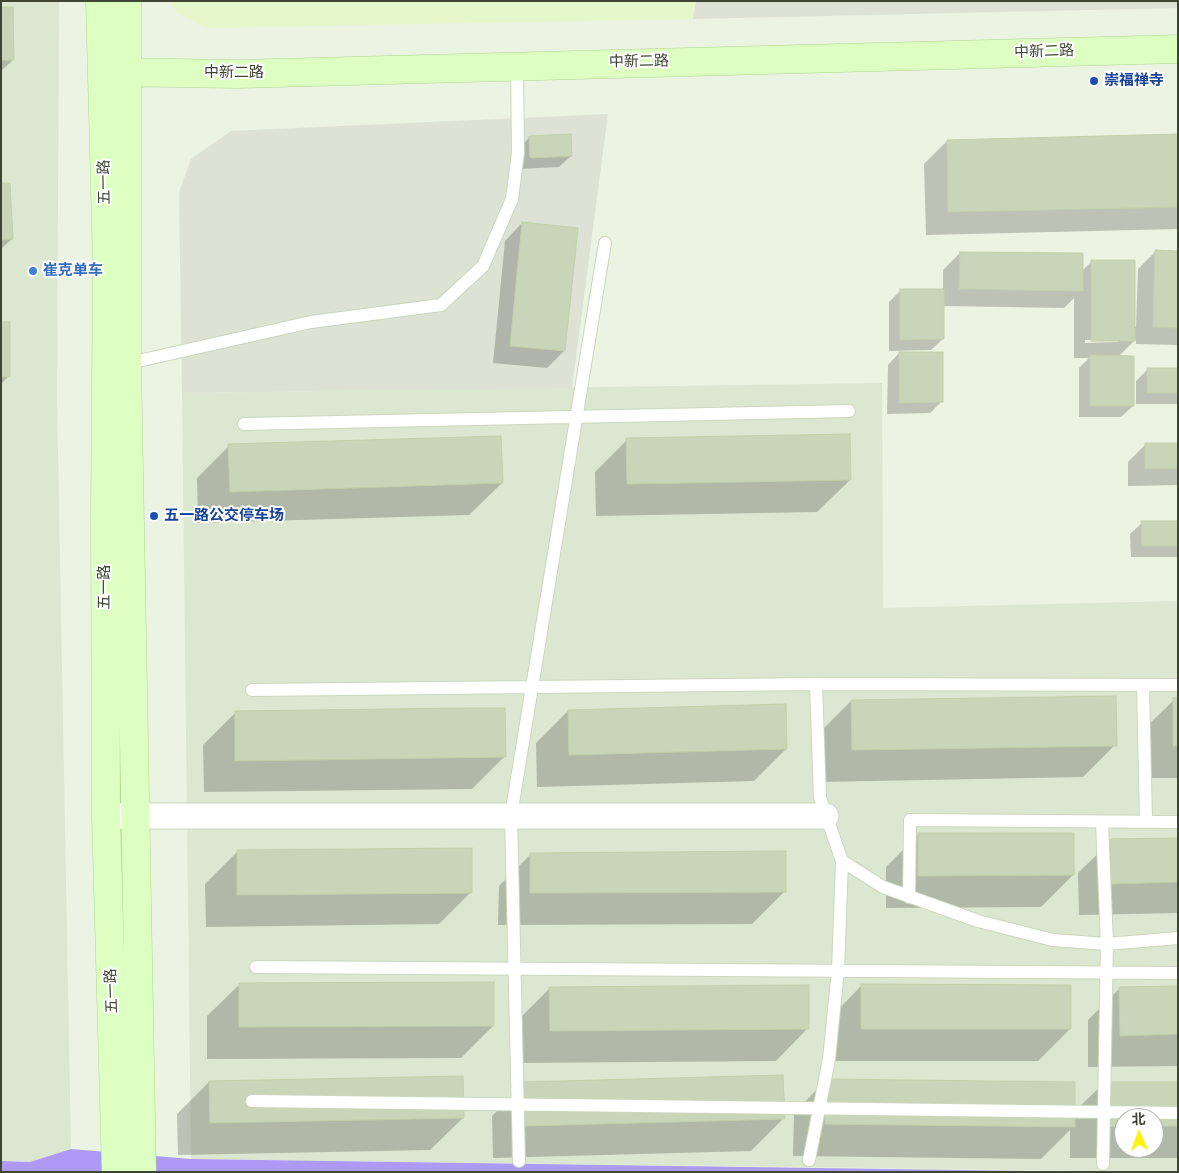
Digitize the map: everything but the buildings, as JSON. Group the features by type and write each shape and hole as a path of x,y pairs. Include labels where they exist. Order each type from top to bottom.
{"main road":[{"name":"五一路","path":"100,1 100,71 106,255 106,816 129,1160"},
{"name":"五一路","path":"127,1 129,1160"},
{"name":"中新二路","path":"100,71 238,74 517,65 1178,49"}],"street":[{"path":"106,816 826,816"}],"lane":[{"path":"105,368 311,322 441,305 483,266 512,199 518,153 517,65"},
{"path":"519,1162 511,815 605,243"},
{"path":"244,424 849,411"},
{"path":"809,1160 830,1059 838,970 842,861 820,798 816,684"},
{"path":"252,690 816,684 1178,684"},
{"path":"1143,684 1146,822"},
{"path":"909,897 910,820 1178,822"},
{"path":"1102,822 1107,944 1103,1164"},
{"path":"842,861 883,887 909,897 978,921 1053,940 1107,944 1178,938"},
{"path":"256,966 1178,973"},
{"path":"252,1100 1178,1114"}],"shaded area":[{"path":"1,1 59,1 57,399 71,1149 30,1162 1,1161"},
{"path":"170,1 696,1 693,19 206,28 177,13"},
{"path":"696,1 1178,1 1178,8 693,19"},
{"path":"608,114 572,388 182,393 179,192 191,159 231,131"},
{"path":"882,383 883,608 1178,601 1178,1172 191,1159 182,393"},
{"path":"71,1149 191,1159 1097,1172 1,1172 1,1161 30,1162"}],"place":[{"name":"崇福禅寺","path":"1094,81"},
{"name":"崔克单车","path":"33,271"},
{"name":"五一路公交停车场","path":"154,516"}]}
